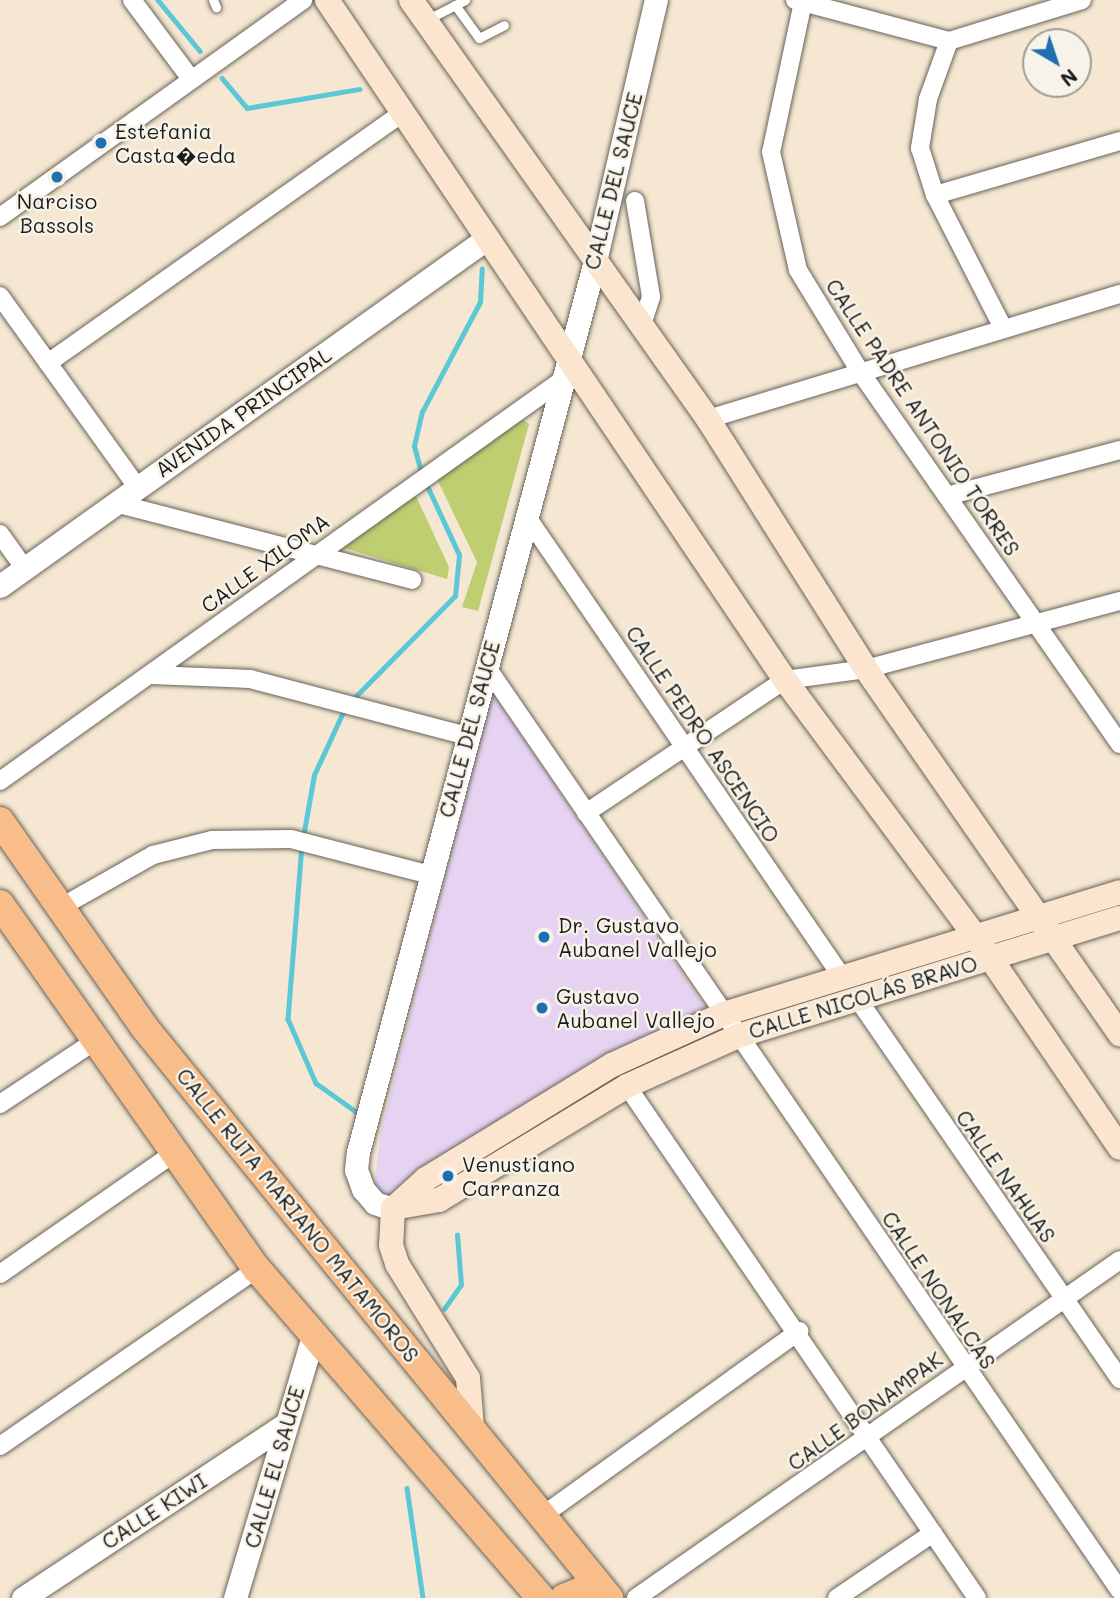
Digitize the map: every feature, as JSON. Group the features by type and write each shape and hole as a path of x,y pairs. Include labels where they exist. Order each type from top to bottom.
{"main road":[{"path":"327,0 399,115 486,239 568,348 785,680 983,947 1120,1148"},
{"path":"418,10 596,257 708,419 866,669 1120,1034"},
{"name":"CALLE RUTA MARIANO MATAMOROS","path":"0,821 144,1027 472,1428 546,1513 609,1598"},
{"name":"CALLE NICOLÁS BRAVO","path":"1046,928 1120,892"},
{"path":"0,904 257,1269 541,1598"},
{"name":"CALLE NICOLÁS BRAVO","path":"393,1209 426,1179 612,1065 724,1014 842,977 983,947 1046,928 1120,918"},
{"name":"CALLE NICOLÁS BRAVO","path":"393,1209 439,1200 627,1086 738,1036 857,998 983,947"},
{"path":"393,1209 391,1245 397,1264 468,1378 472,1428"},
{"path":"564,1598 581,1591 609,1598"}],"street":[{"path":"132,0 191,79"},
{"path":"0,217 191,79 280,7 303,0"},
{"name":"CALLE DEL SAUCE","path":"393,1209 375,1203 356,1170 430,876 527,517 558,383 596,257 656,0"},
{"path":"799,1 949,41 1082,0"},
{"name":"CALLE PADRE ANTONIO TORRES","path":"799,1 771,152 780,213 799,270 859,370 1035,627 1120,744"},
{"path":"949,41 928,99 920,148 935,195 1002,326"},
{"path":"48,363 399,115"},
{"path":"935,195 1120,141"},
{"path":"635,201 651,297 642,324"},
{"name":"AVENIDA PRINCIPAL","path":"0,586 486,239"},
{"path":"708,419 1002,326 1120,294"},
{"path":"0,296 137,487"},
{"name":"CALLE XILOMA","path":"0,781 151,675 412,484 558,383"},
{"path":"947,496 1120,450"},
{"path":"115,503 412,580"},
{"name":"CALLE PEDRO ASCENCIO","path":"527,517 842,977"},
{"path":"0,534 25,569"},
{"path":"586,813 785,680 866,669 1035,627 1120,601"},
{"name":"CALLE NONALCAS","path":"486,666 964,1368 1120,1591"},
{"path":"151,675 250,680 355,710 467,736"},
{"path":"61,907 153,855 212,840 291,839 430,876"},
{"name":"CALLE NAHUAS","path":"857,998 1120,1379"},
{"path":"0,1104 95,1041"},
{"path":"627,1086 799,1331 868,1439 976,1598"},
{"path":"0,1274 174,1153"},
{"name":"CALLE BONAMPAK","path":"636,1598 868,1439 964,1368 1120,1260"},
{"path":"0,1446 257,1269"},
{"path":"546,1513 799,1331"},
{"name":"CALLE EL SAUCE","path":"235,1598 313,1336"},
{"name":"CALLE KIWI","path":"23,1598 286,1424"},
{"path":"837,1598 933,1533"}],"lane":[{"path":"418,10 455,5 466,0"},
{"path":"455,5 479,38 504,25"}],"shaded area":[{"name":"Dr. Gustavo Aubanel Vallejo","path":"492,692 705,1007 372,1205 381,1130"}],"green space":[{"path":"519,417 529,424 478,611 462,607 477,562 436,477"},
{"path":"414,492 449,567 447,579 341,547"}],"waterway":[{"path":"158,0 200,51"},
{"path":"222,78 247,108 359,89"},
{"path":"422,476 414,446 422,412 480,302 482,269"},
{"path":"352,700 455,596 459,555 426,484"},
{"path":"303,837 314,775 344,710"},
{"path":"302,845 288,1019 316,1083 358,1113"},
{"path":"444,1309 461,1285 457,1235"},
{"path":"407,1488 423,1598"}],"place":[{"name":"Estefania Casta�eda","path":"101,143"},
{"name":"Narciso Bassols","path":"57,177"},
{"name":"Dr. Gustavo Aubanel Vallejo","path":"544,937"},
{"name":"Gustavo Aubanel Vallejo","path":"542,1008"},
{"name":"Venustiano Carranza","path":"448,1176"}]}
